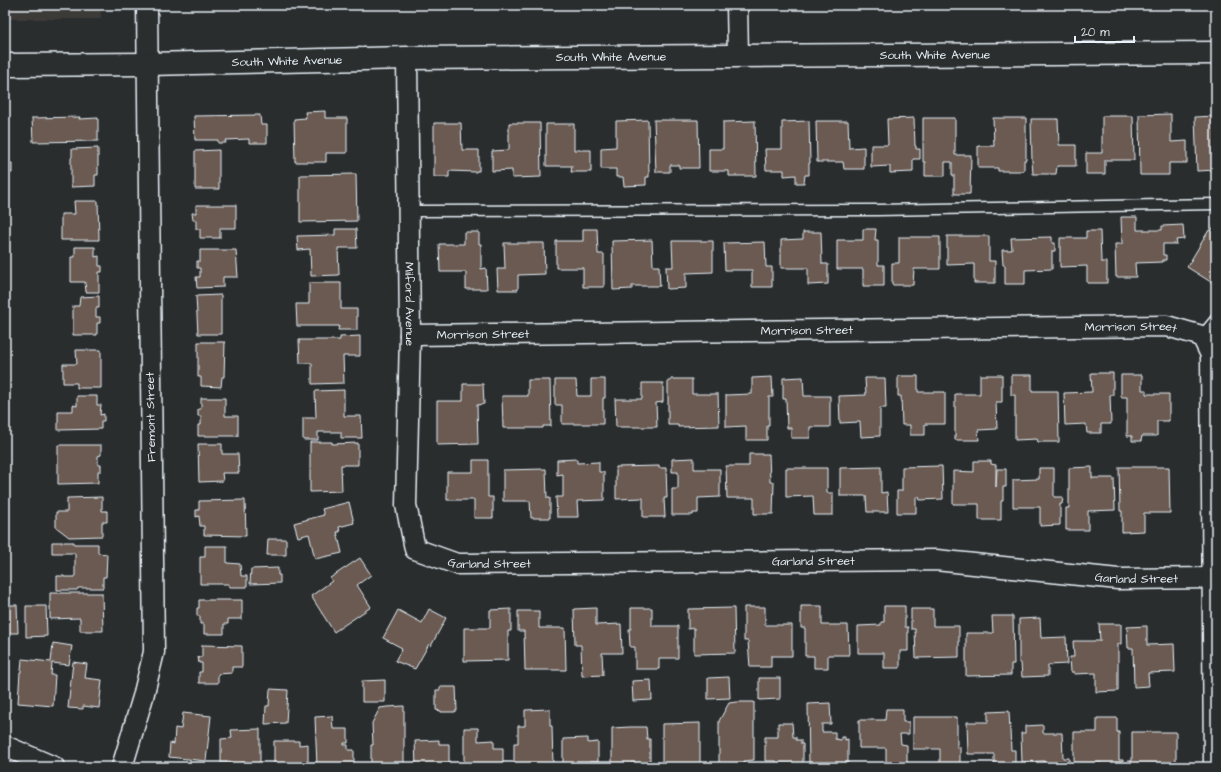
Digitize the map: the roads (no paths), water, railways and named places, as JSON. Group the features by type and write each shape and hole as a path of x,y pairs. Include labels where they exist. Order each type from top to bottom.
{"street":[{"name":"Fremont Street","path":"122,767 143,697 154,652 147,5"},
{"path":"737,5 738,56"},
{"name":"South White Avenue","path":"5,65 148,64 407,58 1216,53"},
{"name":"Milford Avenue","path":"407,58 410,335 406,505 415,549"},
{"name":"Morrison Street","path":"410,335 1167,326 1202,336"},
{"path":"1202,336 1211,355 1214,767"},
{"name":"Garland Street","path":"415,549 457,564 936,560 1118,579 1213,578"},
{"path":"5,746 54,767"}],"lane":[{"path":"409,211 877,210 1216,204"},
{"path":"1202,336 1216,320"}]}
